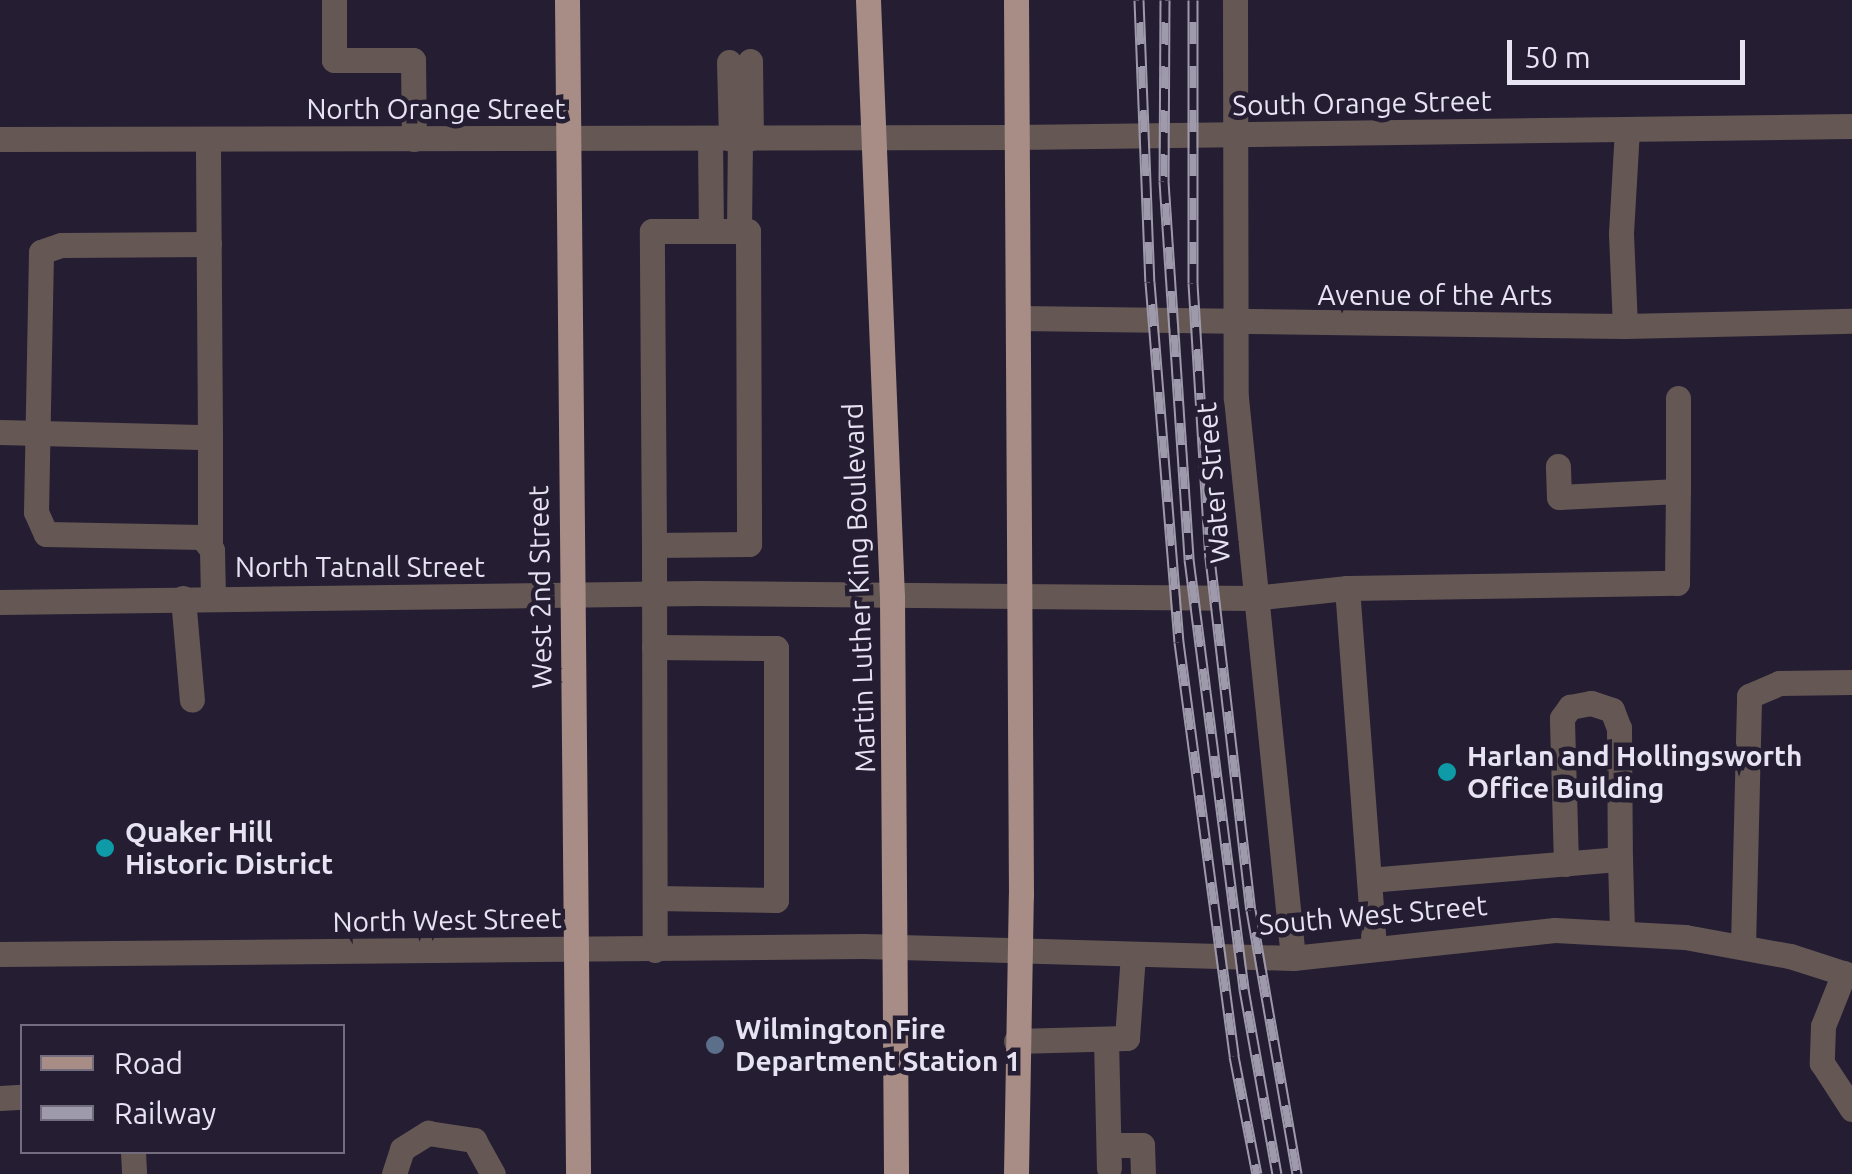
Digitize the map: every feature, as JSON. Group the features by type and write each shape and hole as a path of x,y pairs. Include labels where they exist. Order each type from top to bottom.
{"main road":[{"name":"West 2nd Street","path":"567,0 568,597 578,1174"},
{"name":"Martin Luther King Boulevard","path":"868,0 892,597 896,1174"},
{"path":"1016,0 1020,597 1016,1174"}],"street":[{"path":"334,0 334,60 414,60 414,139"},
{"name":"Water Street","path":"1235,0 1233,324 1253,598 1293,958"},
{"path":"738,231 733,138 739,61"},
{"name":"South Orange Street","path":"873,138 1852,126"},
{"path":"1625,326 1620,233 1627,129"},
{"path":"711,231 733,138"},
{"name":"North Orange Street","path":"0,139 873,138"},
{"path":"208,140 213,598"},
{"path":"654,545 749,544 748,231 652,231 655,950"},
{"path":"209,244 60,245 41,252 36,512 46,534 175,532 210,544"},
{"name":"Avenue of the Arts","path":"1018,318 1233,324 1625,326 1852,321"},
{"path":"1558,466 1559,497 1678,491 1678,398"},
{"path":"0,432 210,438"},
{"name":"North Tatnall Street","path":"0,602 655,595 1253,598 1347,588 1676,583 1678,491"},
{"path":"1347,588 1374,948"},
{"path":"183,598 192,700"},
{"path":"654,647 776,648 776,900 654,898"},
{"path":"1742,946 1749,696 1779,683 1852,682"},
{"path":"1566,864 1564,710 1592,703 1612,710 1619,728 1622,932"},
{"path":"1369,880 1620,859"},
{"name":"South West Street","path":"894,947 1293,958 1509,933 1622,932 1742,946 1848,974"},
{"name":"North West Street","path":"0,954 894,947"},
{"path":"1016,1041 1127,1038 1133,954"},
{"path":"1848,974 1823,1026 1822,1063 1852,1110"},
{"path":"1106,1038 1109,1157 1142,1145 1143,1174"},
{"path":"394,1174 402,1149 428,1133 474,1140 493,1174"}],"railway":[{"path":"1139,0 1150,282 1179,642 1234,1056 1257,1174"},
{"path":"1165,0 1164,181 1189,559 1244,989 1277,1174"},
{"path":"1193,0 1193,283 1210,558 1251,910 1297,1174"}],"place":[{"name":"Harlan and Hollingsworth Office Building","path":"1447,772"},
{"name":"Quaker Hill Historic District","path":"105,848"},
{"name":"Wilmington Fire Department Station 1","path":"715,1045"}]}
